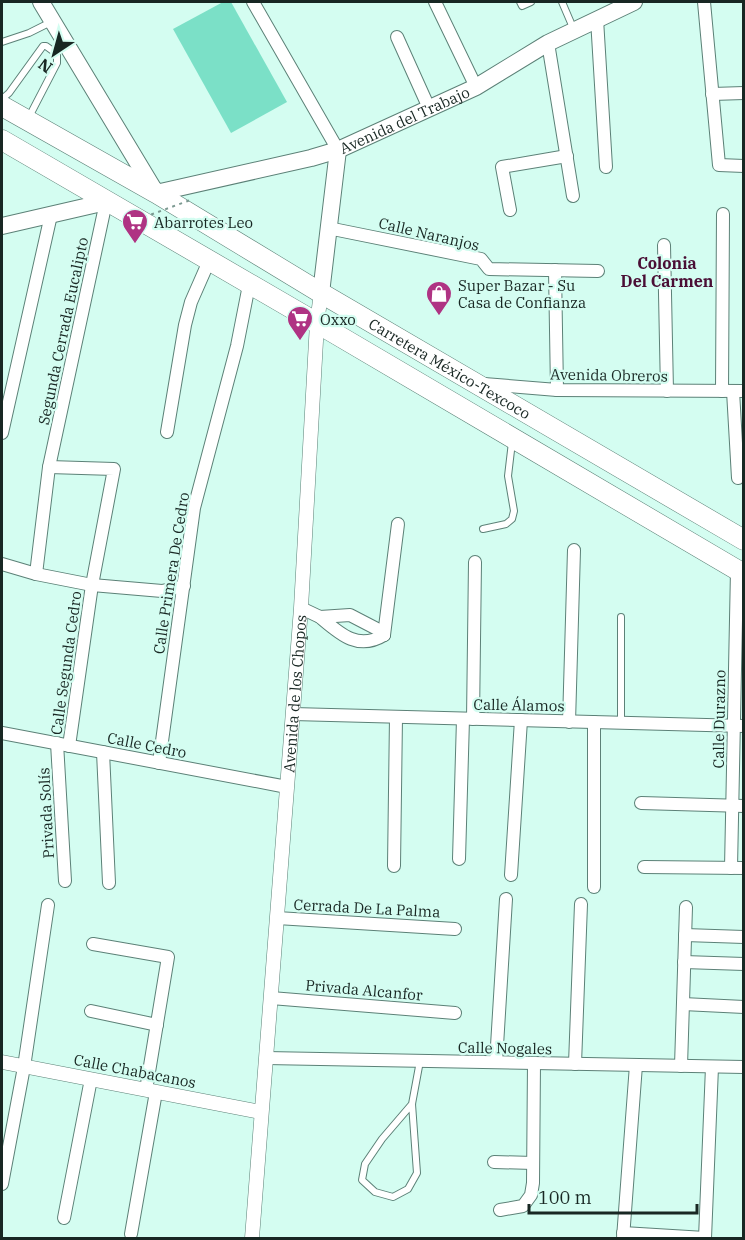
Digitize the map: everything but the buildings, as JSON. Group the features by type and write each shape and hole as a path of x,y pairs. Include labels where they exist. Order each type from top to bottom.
{"highway":[{"name":"Carretera México-Texcoco","path":"2,106 156,193 321,293 744,540"},
{"name":"Carretera México-Texcoco","path":"2,140 740,572"}],"main road":[{"path":"41,2 156,193"},
{"name":"Avenida del Trabajo","path":"156,193 338,150 476,87 548,43 634,2"},
{"name":"Avenida de los Chopos","path":"321,293 338,150"},
{"path":"2,226 106,202"}],"street":[{"path":"253,2 338,150"},
{"path":"435,2 476,87"},
{"path":"704,2 719,165 744,166"},
{"path":"597,20 606,167"},
{"path":"397,37 429,108"},
{"path":"548,43 573,196"},
{"path":"712,94 744,93"},
{"path":"510,210 502,167 567,156"},
{"name":"Segunda Cerrada Eucalipto","path":"36,574 49,467 106,202"},
{"path":"723,214 738,478"},
{"path":"2,433 51,215"},
{"name":"Calle Naranjos","path":"328,228 481,259 489,269 598,271"},
{"path":"664,245 667,391"},
{"path":"167,432 185,325 191,302 209,261"},
{"path":"555,270 557,390"},
{"name":"Calle Primera De Cedro","path":"159,763 194,508 237,346 249,285"},
{"name":"Avenida de los Chopos","path":"252,1239 301,608 317,323 321,293"},
{"name":"Avenida Obreros","path":"474,383 557,390 733,391"},
{"name":"Calle Segunda Cedro","path":"49,467 114,469 63,745"},
{"path":"384,635 398,524"},
{"path":"569,722 574,550"},
{"path":"459,859 475,562"},
{"path":"2,564 36,574 92,585 162,591 184,586"},
{"name":"Calle Durazno","path":"737,868 740,572"},
{"path":"301,608 320,617 347,638 363,642 384,635"},
{"path":"320,617 350,615 384,635"},
{"name":"Calle Álamos","path":"293,714 739,726"},
{"path":"394,866 396,717"},
{"path":"511,875 521,720"},
{"path":"594,722 594,887"},
{"name":"Calle Cedro","path":"2,733 287,787"},
{"name":"Privada Solís","path":"63,745 64,881"},
{"path":"103,752 109,883"},
{"path":"641,803 738,806"},
{"path":"644,867 737,868"},
{"path":"496,1062 506,899"},
{"path":"575,1064 581,904"},
{"path":"2,1184 24,1067 48,905"},
{"path":"681,1066 686,907"},
{"name":"Cerrada De La Palma","path":"277,918 455,929"},
{"path":"685,935 744,937"},
{"path":"93,944 168,957 157,1024 151,1091 131,1234"},
{"path":"684,962 744,964"},
{"name":"Privada Alcanfor","path":"270,998 455,1013"},
{"path":"683,1004 744,1007"},
{"path":"91,1011 157,1024"},
{"name":"Calle Nogales","path":"266,1058 744,1067"},
{"name":"Calle Chabacanos","path":"2,1062 261,1112"},
{"path":"500,1210 523,1206 531,1195 534,1063"},
{"path":"636,1065 623,1236 705,1239 712,1067"},
{"path":"64,1218 90,1079"},
{"path":"494,1162 533,1163"}],"lane":[{"path":"520,2 522,6 531,2"},
{"path":"562,2 574,30"},
{"path":"2,42 29,33 52,21"},
{"path":"2,99 9,93 43,46 57,54 57,63 28,120"},
{"path":"483,529 506,524 512,519 514,511 508,476 513,438"},
{"path":"621,617 621,723"},
{"path":"412,1104 382,1139 365,1164 362,1180 375,1192 393,1197 408,1190 417,1173 412,1104 420,1061"}],"path":[{"path":"123,225 193,199"}],"green space":[{"path":"223,2 231,2 287,102 231,133 173,29"}],"place":[{"name":"Abarrotes Leo","path":"135,245"},
{"name":"Super Bazar - Su Casa de Confianza","path":"439,317"},
{"name":"Oxxo","path":"300,342"}],"district":[{"name":"Colonia Del Carmen","path":"667,272"}]}
